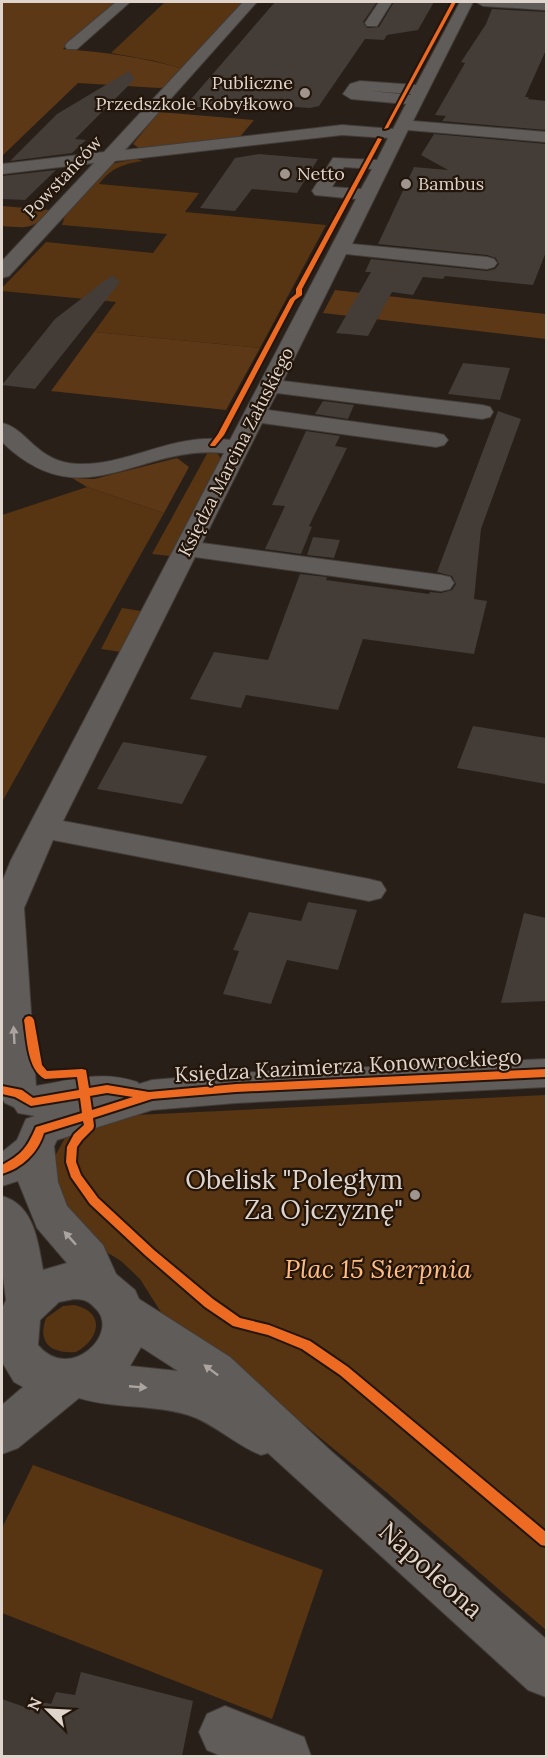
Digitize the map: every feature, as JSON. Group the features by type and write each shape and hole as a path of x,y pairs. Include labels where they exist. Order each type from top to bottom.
{"street":[{"path":"72,46 123,2"},
{"name":"Powstańców","path":"2,272 250,2"},
{"path":"372,23 385,2"},
{"name":"Księdza Marcina Załuskiego","path":"112,1300 88,1258 51,1216 38,1182 25,1112 4,912 186,548 466,2"},
{"path":"483,2 546,6"},
{"path":"2,170 342,130 401,129 546,137"},
{"path":"276,138 291,149 339,155 341,158 321,191 366,195"},
{"path":"339,162 382,165"},
{"path":"340,248 487,263"},
{"path":"270,386 482,412"},
{"path":"254,415 436,440"},
{"path":"2,430 42,463 77,471 117,467 183,447 205,444 238,448"},
{"path":"186,548 441,584"},
{"path":"44,828 369,890"},
{"name":"Księdza Kazimierza Konowrockiego","path":"25,1112 152,1095 236,1088 546,1073"},
{"path":"2,1170 19,1162 25,1112"},
{"path":"2,1213 16,1232 14,1328 18,1353 31,1369 47,1378 72,1379"},
{"path":"2,1433 72,1379 101,1368 119,1349 124,1334 112,1300 80,1281 57,1283 14,1328"},
{"name":"Napoleona","path":"112,1300 214,1371 315,1467 546,1672"},
{"name":"Napoleona","path":"72,1379 149,1388 198,1397 315,1467"},
{"path":"225,1732 285,1756"}],"green space":[{"path":"165,2 244,2 183,69 111,53"},
{"path":"136,159 143,161 118,168 108,174 99,184 199,193 185,212 326,225 260,348 94,332 116,302 2,291 2,288 46,242 153,253 167,234 62,225 65,216 110,164"},
{"path":"209,450 218,454 221,459 170,556 152,554"},
{"path":"87,487 164,513 2,802 2,515"},
{"path":"122,608 141,611 121,652 101,649"},
{"name":"Plac 15 Sierpnia","path":"546,1095 546,1630 385,1491 251,1381 164,1317 140,1279 121,1261 80,1236 55,1191 55,1156 69,1131 115,1116"},
{"path":"74,1305 91,1313 96,1326 94,1333 84,1347 76,1352 53,1349 48,1345 43,1334 46,1318 63,1306"},
{"path":"33,1465 323,1570 272,1719 2,1613 2,1528"}],"shaded area":[{"path":"2,2 116,2 63,49 153,61 183,69 167,87 78,83 2,156"},
{"path":"159,112 254,120 239,138 149,148 139,148 133,144"},
{"path":"2,206 51,210 34,224 11,227 2,226"},
{"path":"335,290 546,314 546,339 323,313"},
{"path":"94,332 260,348 226,410 51,391"},
{"path":"177,458 189,467 164,513 87,487 72,478 94,479"}],"building":[{"path":"275,2 377,2 363,22 367,28 379,27 394,2 434,2 418,30 387,35 384,40 365,39 319,106 310,108 226,102 221,109 185,106"},
{"path":"492,9 546,12 546,50 525,97 546,101 546,130 442,121 446,116 435,115 465,63 461,62 486,24"},
{"path":"129,71 135,79 75,139 86,140 72,153 10,161 57,114"},
{"path":"434,134 546,144 546,252 533,285 445,276 443,279 423,277 413,295 392,292 368,336 336,333 371,272 365,272 371,259 487,271 495,269 499,264 496,258 487,255 378,244 414,167 448,170 421,155"},
{"path":"259,154 318,159 297,193 252,189 235,211 200,208 235,158"},
{"path":"56,170 25,200 2,199 2,176"},
{"path":"112,275 120,282 35,389 2,385 55,319"},
{"path":"463,363 510,368 500,400 448,394"},
{"path":"323,401 354,405 348,419 315,414"},
{"path":"498,411 521,419 481,529 474,599 487,601 474,654 363,639 338,710 246,695 241,708 190,699 214,652 268,660 300,574 327,577 326,580 429,594 452,590 456,584 452,576 437,572"},
{"path":"306,431 340,436 335,446 347,448 309,526 312,527 301,554 265,549 285,506 272,505"},
{"path":"313,537 340,540 334,558 307,555"},
{"path":"473,726 546,738 546,784 457,768"},
{"path":"123,742 207,756 182,804 97,789"},
{"path":"308,902 357,910 338,970 287,960 271,1004 223,994 239,951 233,950 249,912 301,921"},
{"path":"524,913 546,918 546,1001 501,1003"},
{"path":"81,1672 193,1701 182,1756 2,1756 2,1699 33,1710 37,1701 51,1704 56,1692 75,1695"}],"cycle path":[{"path":"386,128 454,2"},
{"path":"213,445 221,435 293,299 299,295 299,289 380,139"},
{"path":"29,1020 37,1066 45,1075 82,1073 89,1126 72,1147 71,1162 76,1177 94,1201 209,1303 237,1322 269,1330 306,1345 344,1371 546,1540"},
{"path":"2,1170 31,1150 40,1130 152,1095 236,1088 546,1073"},
{"path":"2,1090 18,1093 31,1102 107,1089 146,1095"}],"place":[{"name":"Publiczne Przedszkole Kobyłkowo","path":"305,93"},
{"name":"Netto","path":"285,174"},
{"name":"Bambus","path":"406,184"},
{"name":"Obelisk \"Poległym Za Ojczyznę\"","path":"415,1195"}]}
